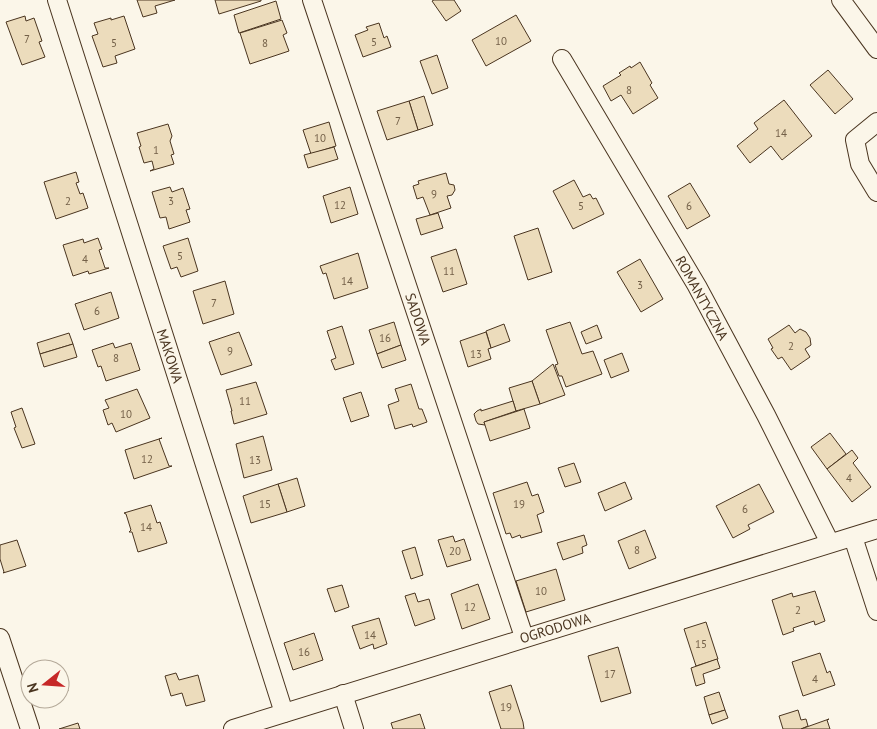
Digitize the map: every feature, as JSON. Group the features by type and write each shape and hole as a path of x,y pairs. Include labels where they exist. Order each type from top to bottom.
{"street":[{"name":"MAKOWA","path":"56,0 284,713"},
{"name":"SADOWA","path":"312,0 524,637"},
{"path":"841,0 877,49"},
{"name":"ROMANTYCZNA","path":"562,59 697,286 766,415 830,543"},
{"path":"877,122 855,140 860,164 877,192"},
{"name":"OGRODOWA","path":"233,729 524,637 877,529"},
{"path":"852,537 877,611"},
{"path":"0,638 30,729"},
{"path":"344,694 354,729"}],"building":[{"path":"137,0 175,0 155,6 157,13 143,17"},
{"path":"215,0 261,0 261,1 219,14"},
{"path":"454,0 461,11 446,21 432,1"},
{"path":"276,1 281,19 239,33 234,15"},
{"path":"516,15 531,41 486,66 472,40"},
{"path":"25,16 26,21 34,18 42,41 39,42 45,57 22,65 6,22"},
{"path":"124,16 135,49 115,56 117,63 103,67 92,36 98,34 94,23"},
{"path":"282,20 287,33 283,35 289,51 250,64 240,33"},
{"path":"379,23 384,38 387,36 391,47 363,57 355,35 368,30 366,27"},
{"path":"437,55 448,88 432,94 420,61"},
{"path":"640,62 658,98 633,114 621,95 611,101 603,86 621,75 619,73"},
{"path":"828,70 853,99 835,114 810,85"},
{"path":"424,96 433,125 418,130 409,101"},
{"path":"784,100 812,136 782,160 771,146 750,163 737,146 758,129 754,123"},
{"path":"409,101 418,130 387,140 377,111"},
{"path":"329,122 336,146 311,154 303,130"},
{"path":"168,124 172,136 170,141 174,154 171,155 174,164 150,171 154,169 152,161 144,163 137,133"},
{"path":"334,147 338,159 308,168 304,155"},
{"path":"76,172 79,182 76,183 80,194 83,193 88,208 56,219 44,182"},
{"path":"446,173 449,184 454,185 455,190 452,195 447,196 451,208 430,215 423,197 417,199 413,186 419,184 418,181"},
{"path":"574,180 583,197 590,194 593,199 596,198 604,214 573,229 553,191"},
{"path":"690,183 710,216 687,229 668,196"},
{"path":"170,187 172,192 183,188 190,209 186,210 190,222 169,229 166,217 160,218 152,192"},
{"path":"350,187 358,214 331,223 323,196"},
{"path":"438,213 443,228 421,235 416,219"},
{"path":"538,228 552,272 528,280 514,236"},
{"path":"98,238 102,249 99,250 105,268 109,268 89,274 88,271 73,276 63,245 83,239 84,243"},
{"path":"188,238 198,271 181,277 177,267 171,269 163,246"},
{"path":"456,249 467,284 443,292 431,257"},
{"path":"358,253 368,288 334,299 326,273 323,274 320,266"},
{"path":"640,259 663,299 641,312 617,272"},
{"path":"225,281 234,314 203,324 193,291"},
{"path":"111,292 119,318 84,330 75,304"},
{"path":"394,322 401,345 377,354 369,330"},
{"path":"570,322 582,354 593,351 602,374 566,387 555,365 558,364 546,330"},
{"path":"504,324 510,341 491,348 486,331"},
{"path":"597,325 602,338 586,344 581,332"},
{"path":"789,325 795,333 800,329 806,332 810,338 811,345 805,349 810,357 791,370 782,357 778,359 771,349 773,348 768,339"},
{"path":"342,326 354,364 335,370 331,360 336,358 327,331"},
{"path":"239,332 252,365 221,375 209,342"},
{"path":"486,332 491,348 488,349 491,359 468,367 460,341"},
{"path":"69,333 73,344 40,354 37,343"},
{"path":"113,343 115,348 131,343 140,370 106,381 101,366 98,367 92,350"},
{"path":"73,344 77,357 44,367 40,354"},
{"path":"401,345 406,360 382,368 377,354"},
{"path":"622,353 629,371 611,378 604,360"},
{"path":"553,364 565,395 540,404 532,381"},
{"path":"532,381 540,404 516,411 509,388"},
{"path":"256,382 267,414 234,424 226,390"},
{"path":"411,384 419,409 422,409 427,422 413,427 412,424 395,429 388,405 399,401 395,389"},
{"path":"137,389 150,418 116,432 112,423 108,425 103,410 109,408 105,400"},
{"path":"361,392 369,416 351,422 343,398"},
{"path":"513,401 516,411 484,422 485,425 478,424 476,421 474,414 477,411"},
{"path":"22,408 35,444 22,448 14,428 16,427 11,412"},
{"path":"524,409 530,428 490,441 484,422"},
{"path":"830,433 846,454 827,469 811,447"},
{"path":"263,436 272,470 244,478 236,444"},
{"path":"162,438 159,439 169,466 172,466 134,479 125,450"},
{"path":"852,450 858,458 853,463 871,487 852,502 827,469"},
{"path":"574,463 581,482 565,487 558,468"},
{"path":"297,478 305,506 287,512 278,484"},
{"path":"527,482 532,496 538,494 544,512 537,515 542,532 521,538 520,535 512,538 510,533 506,534 493,493"},
{"path":"625,482 632,499 605,511 598,493"},
{"path":"278,484 287,512 251,523 243,496"},
{"path":"759,484 774,512 748,525 750,529 733,538 716,506"},
{"path":"151,505 157,523 160,522 167,543 138,552 132,532 129,532 131,530 124,513"},
{"path":"645,530 656,558 629,569 618,541"},
{"path":"584,535 587,545 582,547 583,553 563,560 557,543"},
{"path":"453,536 455,542 464,539 471,560 447,567 438,540"},
{"path":"17,540 26,566 3,573 0,545"},
{"path":"415,547 423,575 411,579 402,551"},
{"path":"556,569 565,600 526,612 516,581"},
{"path":"478,584 490,619 462,629 451,594"},
{"path":"342,585 349,607 335,612 327,589"},
{"path":"815,591 825,621 815,625 814,621 793,628 794,631 783,635 772,600 792,593 793,597"},
{"path":"415,593 418,602 429,599 435,619 415,626 405,596"},
{"path":"379,618 387,644 374,649 373,644 360,649 352,626"},
{"path":"706,622 718,659 696,666 684,629"},
{"path":"314,633 323,660 293,670 284,643"},
{"path":"618,647 631,693 601,702 588,656"},
{"path":"820,653 827,673 830,671 835,685 803,696 792,662"},
{"path":"717,659 720,668 703,674 705,683 696,686 691,668"},
{"path":"176,673 179,680 198,675 205,701 186,706 182,693 171,696 165,676"},
{"path":"511,685 524,729 501,729 489,692"},
{"path":"719,692 725,710 709,715 704,697"},
{"path":"725,710 728,718 712,724 709,715"},
{"path":"798,710 801,720 806,719 808,726 801,729 783,729 779,716"},
{"path":"420,714 425,729 393,729 391,723"},
{"path":"829,719 827,720 830,729 801,729"},
{"path":"78,723 80,729 59,729"}]}
